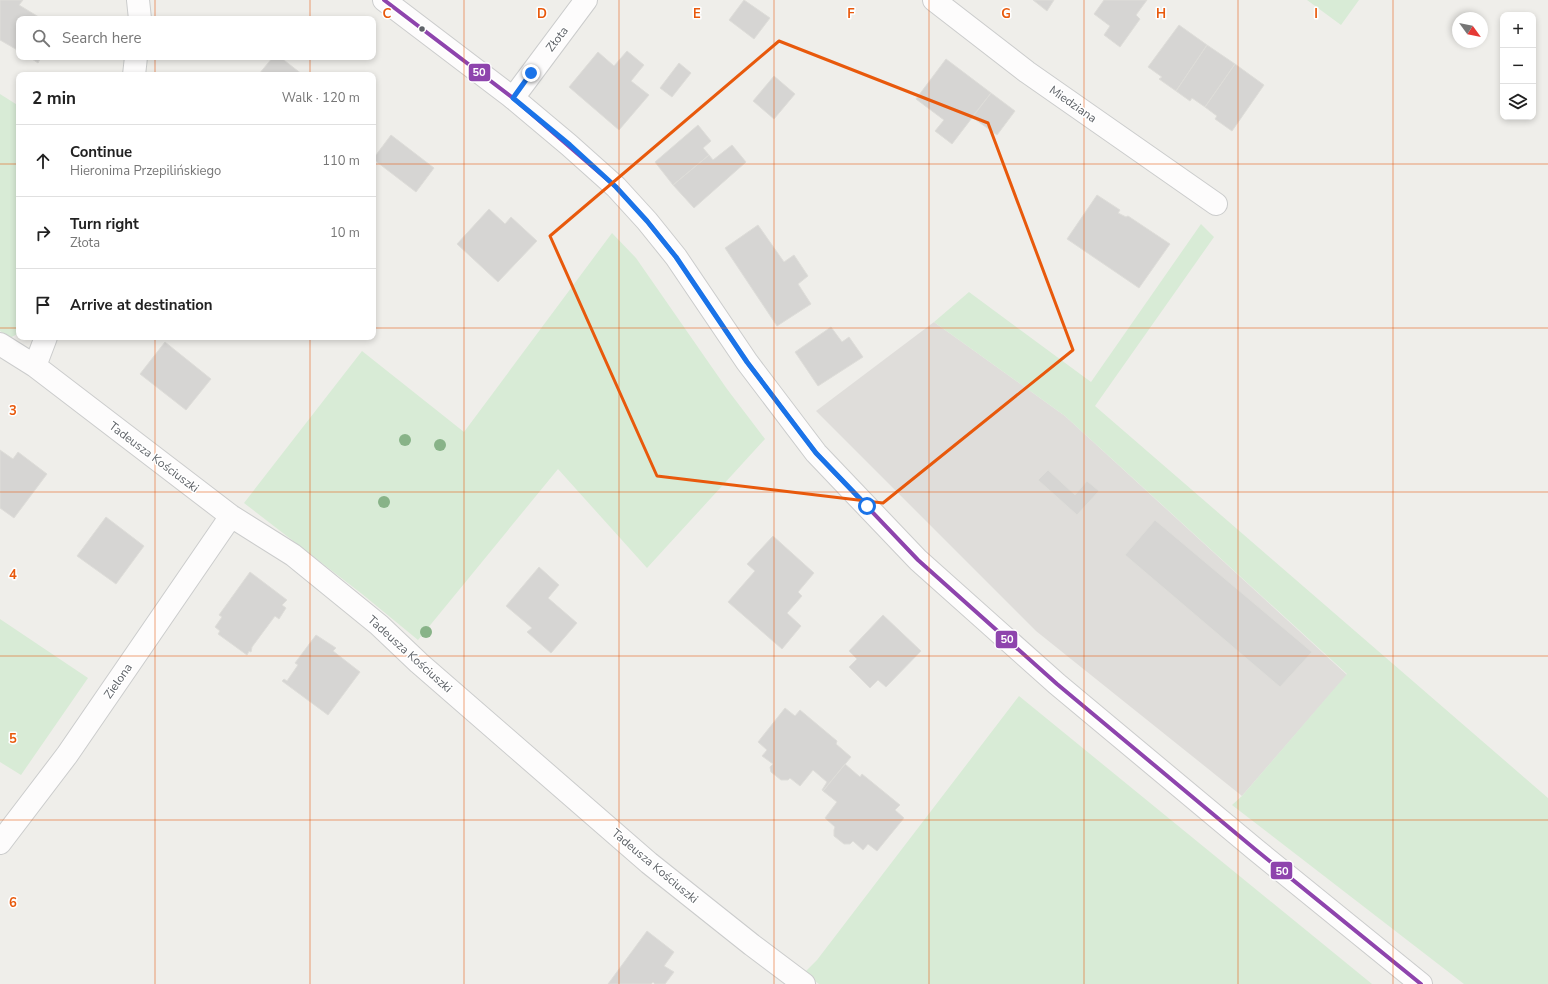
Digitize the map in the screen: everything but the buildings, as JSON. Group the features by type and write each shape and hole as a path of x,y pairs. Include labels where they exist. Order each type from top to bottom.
{"street":[{"path":"138,0 140,16"},
{"path":"384,0 513,98 570,145 616,187 647,221 676,257 747,362 816,453 918,560 1057,684 1250,845 1421,984"},
{"name":"Złota","path":"513,98 586,0"},
{"name":"Miedziana","path":"934,0 1027,72 1216,204"},
{"path":"134,72 136,60"},
{"path":"35,366 45,340"},
{"name":"Tadeusza Kościuszki","path":"0,344 35,366 231,516 293,555 379,625 419,663 649,863 804,984"},
{"name":"Zielona","path":"0,843 67,755 231,516"}],"highlighted area":[{"path":"779,41 988,123 1073,350 883,503 657,476 550,236"}],"shaded area":[{"path":"934,322 1065,416 1347,675 1242,796 1036,631 816,411"}],"green space":[{"path":"1307,0 1359,0 1341,25"},
{"path":"0,94 16,104 16,335 10,338 0,331"},
{"path":"1201,224 1214,237 1095,406 1548,798 1548,984 1464,984 1232,805 1242,796 1347,674 1065,416 934,322 969,292 1091,382"},
{"path":"612,233 636,258 727,389 765,439 647,568 558,469 418,640 362,594 244,503 362,351 464,432"},
{"path":"0,619 88,678 21,775 0,762"},
{"path":"1019,696 1372,984 819,984 804,973 817,960"}],"transit line":[{"name":"50","path":"384,0 513,98 616,187 647,221 676,257 747,362 816,453 918,560 1057,684 1256,850 1421,984"}],"route":[{"path":"531,73 513,98 570,145 616,187 647,221 676,257 747,362 816,453 867,506"}]}
